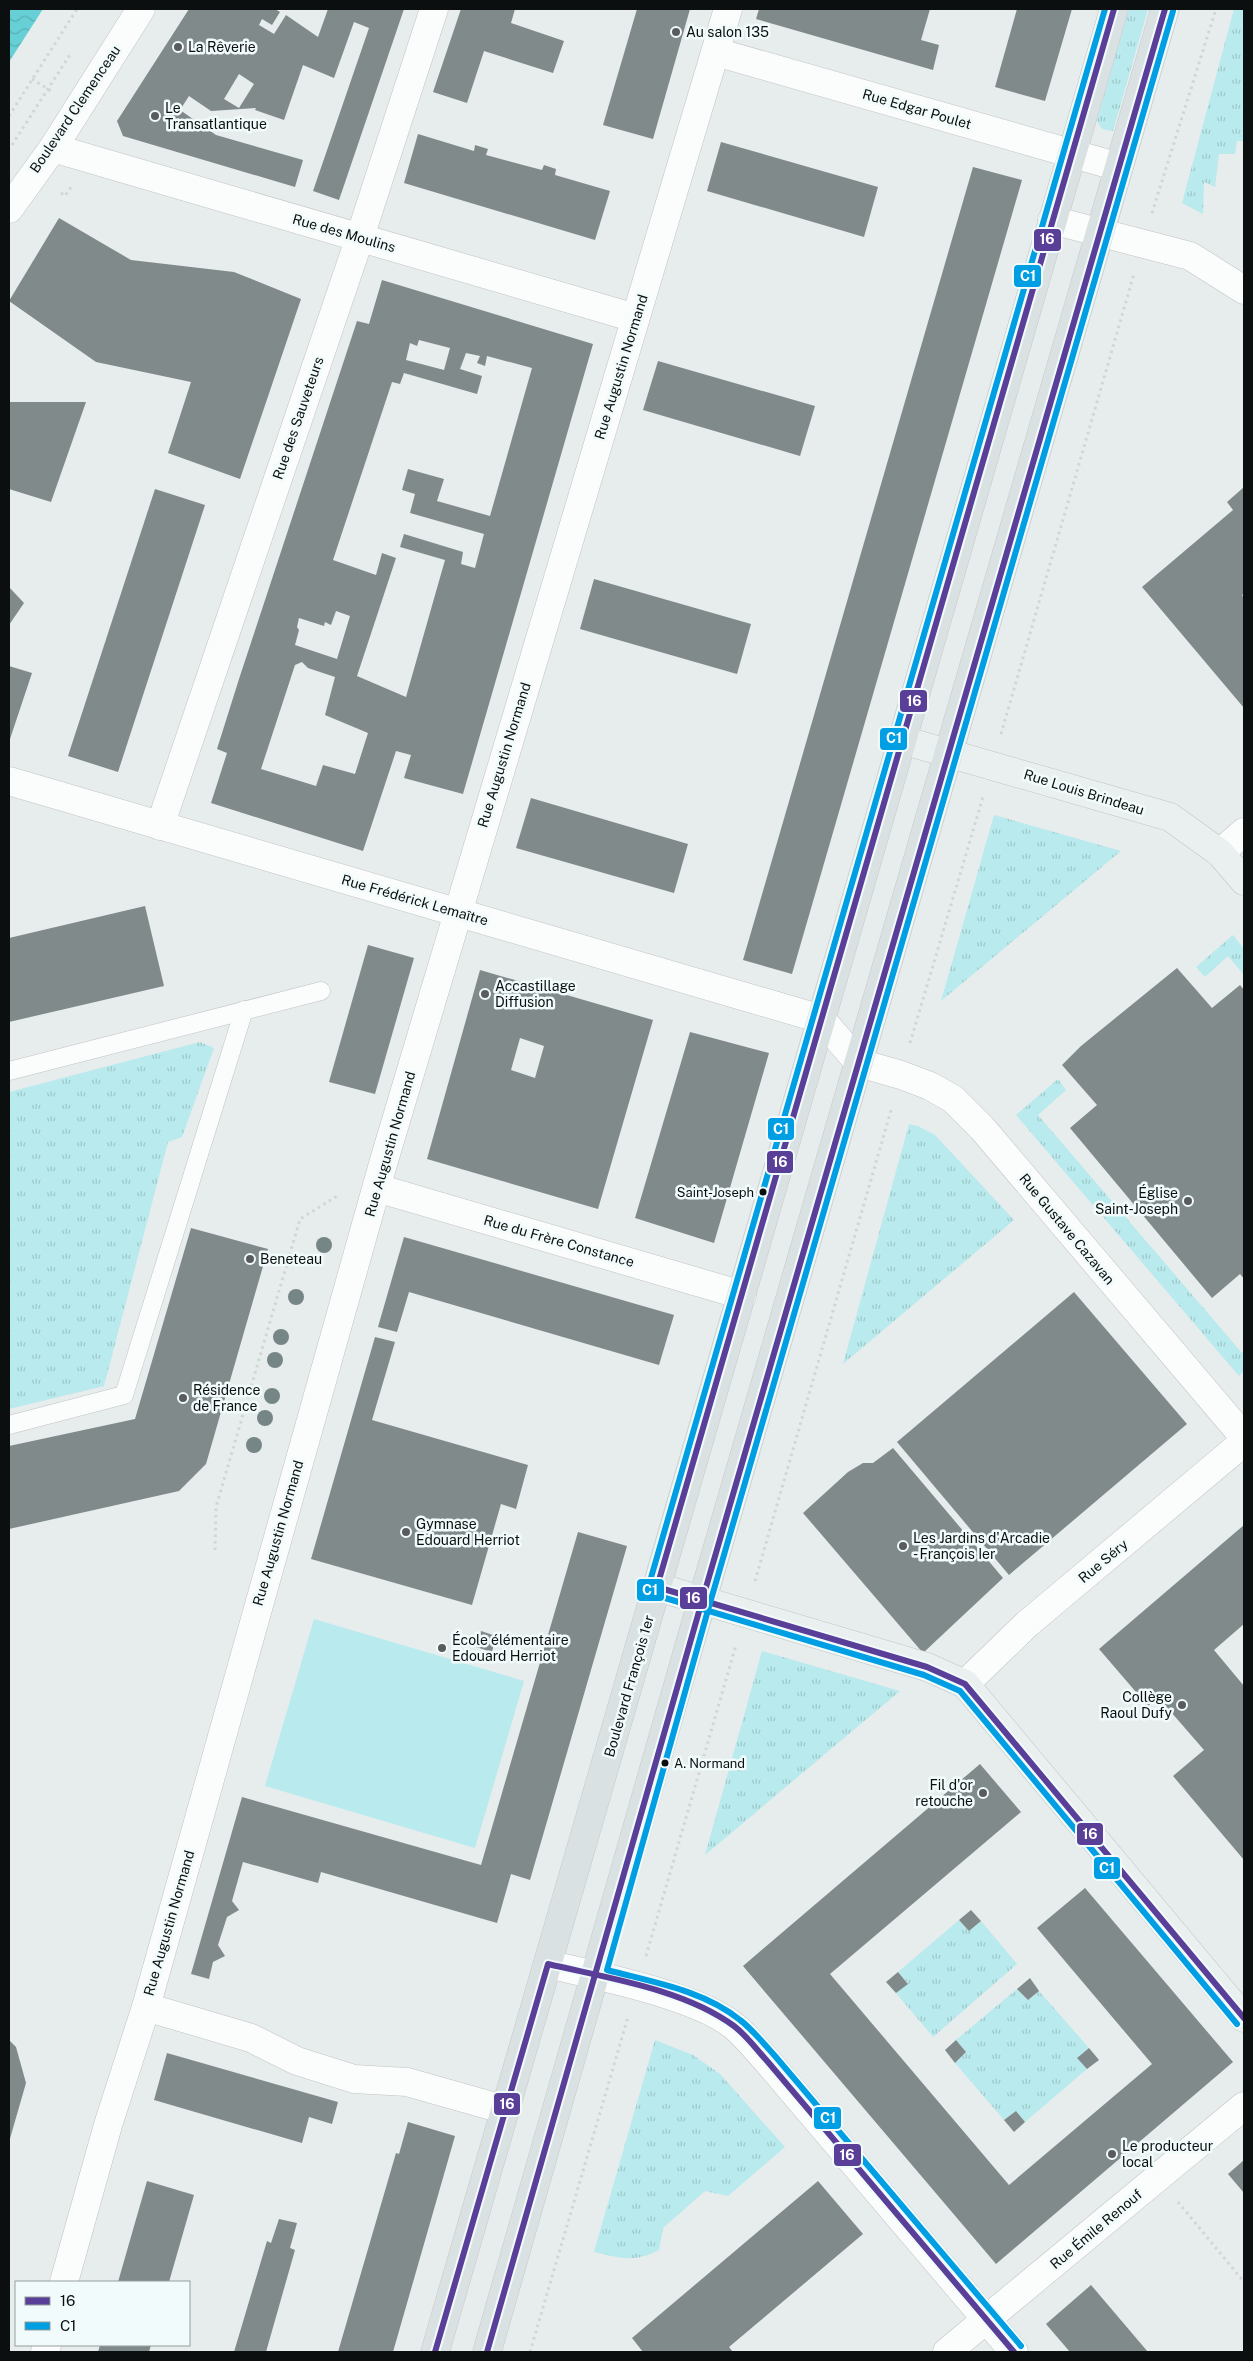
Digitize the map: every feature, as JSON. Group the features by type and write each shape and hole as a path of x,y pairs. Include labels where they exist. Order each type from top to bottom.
{"main road":[{"name":"Boulevard François 1er","path":"435,2352 1114,9"},
{"path":"487,2352 702,1601 1165,9"},
{"name":"Rue Louis Brindeau","path":"902,740 1170,818 1220,853 1244,882"},
{"path":"657,1586 927,1667 965,1684 1244,2018"}],"street":[{"name":"Boulevard Clemenceau","path":"9,209 53,148 141,9"},
{"name":"Rue des Sauveteurs","path":"160,826 360,237 434,9"},
{"name":"Rue Augustin Normand","path":"64,2281 108,2125 146,2007 270,1558 457,912 728,9"},
{"name":"Rue Edgar Poulet","path":"716,52 1119,167"},
{"name":"Rue des Moulins","path":"53,148 635,318"},
{"path":"1052,220 1143,242 1190,256 1244,290"},
{"name":"Rue Frédérick Lemaître","path":"9,781 821,1019"},
{"path":"1220,853 1244,832"},
{"path":"821,1019 859,1063"},
{"name":"Rue Gustave Cazavan","path":"859,1063 901,1075 930,1086 953,1099 982,1128 1244,1437"},
{"name":"Rue du Frère Constance","path":"377,1188 742,1295"},
{"name":"Rue Séry","path":"965,1684 1027,1624 1244,1442"},
{"path":"548,1964 637,1987 705,2010 733,2026 768,2062 1014,2352"},
{"path":"146,2007 251,2038 297,2061 354,2079 407,2082 506,2110"},
{"name":"Rue Émile Renouf","path":"947,2352 1244,2106"}],"lane":[{"path":"9,1072 321,990"},
{"path":"9,1425 124,1395 244,1010"}],"path":[{"path":"9,116 77,9"},
{"path":"530,2352 993,765 1143,242 1216,9"},
{"path":"9,149 74,49"},
{"path":"215,1550 216,1507 300,1219 346,1190"},
{"path":"1158,2177 1244,2282"}],"green space":[{"path":"1129,9 1148,9 1113,131 1102,129 1097,121"},
{"path":"1234,9 1244,9 1244,141 1237,141 1235,154 1219,154 1215,187 1204,182 1203,214 1182,203"},
{"path":"994,815 1121,851 941,1001"},
{"path":"1233,935 1244,949 1244,975 1228,956 1205,977 1196,967"},
{"path":"200,1042 214,1048 182,1137 168,1142 104,1386 9,1409 9,1092"},
{"path":"1058,1079 1066,1090 1038,1115 1242,1353 1244,1351 1244,1371 1239,1376 1016,1115"},
{"path":"909,1124 918,1126 935,1135 1014,1220 843,1364"},
{"path":"314,1619 524,1681 475,1848 265,1786"},
{"path":"762,1651 900,1691 705,1855"},
{"path":"959,1920 969,1931 981,1921 1017,1964 933,2037 896,1993 908,1983 898,1972"},
{"path":"1017,1989 1028,2000 1039,1991 1089,2048 1077,2058 1087,2069 1025,2122 1016,2111 1004,2120 955,2063 966,2052 956,2040"},
{"path":"655,2040 693,2055 720,2074 785,2147 728,2196 705,2191 663,2228 659,2250 635,2258 594,2252"}],"water":[{"path":"9,9 43,9 9,62"}],"building":[{"path":"189,9 275,9 280,12 272,25 262,19 259,25 274,34 286,15 318,37 328,9 404,9 339,200 313,191 369,28 354,22 334,78 303,65 284,120 255,110 256,108 211,111 189,96 180,110 216,135 303,160 295,187 123,136 117,121","holes":["239,74 254,84 239,108 224,99"]},
{"path":"461,9 515,9 511,23 564,41 553,73 484,51 467,103 433,92"},
{"path":"637,9 690,9 653,139 603,125"},
{"path":"759,9 930,9 921,40 939,45 933,70 756,19"},
{"path":"1017,9 1072,9 1045,101 995,87"},
{"path":"418,134 474,151 475,145 488,149 486,155 542,170 544,165 556,169 555,175 610,191 595,240 404,183"},
{"path":"721,142 878,187 864,237 707,191"},
{"path":"973,167 1022,180 792,974 743,960"},
{"path":"59,218 131,260 234,272 301,299 240,479 168,453 191,382 96,362 9,301"},
{"path":"382,280 593,344 463,794 404,778 411,755 396,751 363,851 211,803 227,753 217,749 357,321 369,324","holes":["419,340 450,348 444,370 406,360 410,343 417,346","466,353 480,356 477,363 485,366 487,356 532,368 490,516 437,501 444,479 408,469 402,490 415,494 410,513 484,534 475,568 461,564 463,552 404,534 400,547 445,560 406,697 357,676 396,558 382,553 376,575 333,560 392,382 400,384 404,373 477,394 482,376 460,369","336,611 350,616 337,659 295,645 299,630 297,627 299,618 324,626 325,622 331,625","302,662 308,668 335,677 325,715 368,733 355,774 323,765 316,786 261,769 295,665"]},
{"path":"658,361 815,406 800,456 643,410"},
{"path":"9,402 86,402 51,502 9,489"},
{"path":"1244,487 1244,594 1242,595 1244,598 1244,708 1142,587 1233,510 1227,502"},
{"path":"155,489 205,505 118,772 68,756"},
{"path":"594,579 751,624 737,674 580,629"},
{"path":"9,587 24,603 9,625"},
{"path":"9,666 32,673 9,742"},
{"path":"531,798 688,844 674,893 516,848"},
{"path":"145,906 164,986 9,1022 9,938"},
{"path":"368,945 414,958 375,1094 329,1082"},
{"name":"Église Saint-Joseph","path":"1177,968 1212,1008 1240,985 1244,990 1244,1279 1240,1274 1212,1298 1070,1128 1097,1105 1062,1065 1081,1046"},
{"path":"480,970 653,1020 598,1209 427,1159","holes":["520,1038 544,1046 535,1078 511,1070"]},
{"path":"690,1032 769,1053 714,1243 635,1218"},
{"name":"Résidence de France","path":"191,1228 268,1249 206,1464 179,1491 9,1529 9,1446 135,1419"},
{"path":"404,1237 674,1315 659,1365 409,1292 397,1332 378,1327"},
{"path":"1074,1292 1187,1424 1009,1575 897,1442"},
{"name":"Gymnase Edouard Herriot","path":"375,1337 395,1342 372,1420 528,1465 516,1509 501,1504 472,1605 311,1559"},
{"name":"Les Jardins d'Arcadie - François Ier","path":"893,1448 1003,1578 923,1653 803,1513 848,1472 863,1463 873,1463"},
{"name":"Collège Raoul Dufy","path":"1244,1525 1244,1624 1214,1650 1244,1686 1244,1860 1173,1776 1204,1750 1158,1697 1148,1706 1099,1649"},
{"path":"578,1532 627,1546 530,1880 511,1874 497,1923 321,1872 318,1883 243,1862 232,1901 239,1910 227,1917 218,1945 225,1956 213,1962 209,1979 191,1974 242,1797 481,1865"},
{"path":"481,1631 496,1636 492,1652 476,1647"},
{"path":"980,1764 1021,1812 830,1974 1009,2185 1152,2064 1037,1928 1085,1888 1233,2062 996,2264 743,1966"},
{"path":"971,1910 981,1921 969,1931 959,1920"},
{"path":"898,1972 908,1984 896,1993 886,1982"},
{"path":"1030,1978 1039,1991 1028,2000 1017,1989"},
{"path":"9,2040 16,2047 26,2083 9,2142"},
{"path":"956,2040 966,2052 955,2063 945,2050"},
{"path":"1089,2048 1099,2060 1087,2069 1077,2058"},
{"path":"167,2053 338,2102 332,2124 309,2117 302,2143 154,2100"},
{"path":"1016,2111 1025,2122 1014,2132 1004,2120"},
{"path":"408,2122 455,2136 393,2352 338,2352 396,2153 399,2154"},
{"path":"1244,2160 1244,2193 1228,2174"},
{"path":"147,2181 194,2195 169,2281 118,2281"},
{"path":"818,2181 863,2234 729,2347 733,2352 643,2352 632,2338"},
{"path":"279,2219 297,2223 290,2248 295,2250 266,2352 234,2352 267,2241 271,2243"},
{"path":"1091,2285 1148,2352 1070,2352 1046,2324"},
{"path":"100,2346 151,2346 149,2352 98,2352"}],"transit line":[{"name":"C1","path":"1105,9 648,1588 655,1595 924,1675 960,1691 1237,2024"},
{"name":"16","path":"1114,9 657,1587 927,1667 965,1684 1244,2018"},
{"name":"16","path":"487,2352 702,1601 1165,9"},
{"name":"C1","path":"1021,2346 775,2056 745,2024 726,2010 694,1994 607,1970 710,1603 1173,11"},
{"name":"16","path":"435,2352 548,1964 620,1980 669,1994 714,2013 739,2030 1014,2352"}],"place":[{"name":"Au salon 135","path":"676,32"},
{"name":"La Rêverie","path":"178,47"},
{"name":"Le Transatlantique","path":"155,116"},
{"name":"Accastillage Diffusion","path":"485,994"},
{"name":"Saint-Joseph","path":"763,1192"},
{"name":"Église Saint-Joseph","path":"1188,1201"},
{"name":"Beneteau","path":"250,1259"},
{"name":"Résidence de France","path":"183,1398"},
{"name":"Gymnase Edouard Herriot","path":"406,1532"},
{"name":"Les Jardins d'Arcadie - François Ier","path":"903,1546"},
{"name":"École élémentaire Edouard Herriot","path":"442,1648"},
{"name":"Collège Raoul Dufy","path":"1182,1705"},
{"name":"A. Normand","path":"665,1763"},
{"name":"Fil d'or retouche","path":"983,1793"},
{"name":"Le producteur local","path":"1112,2154"}]}
